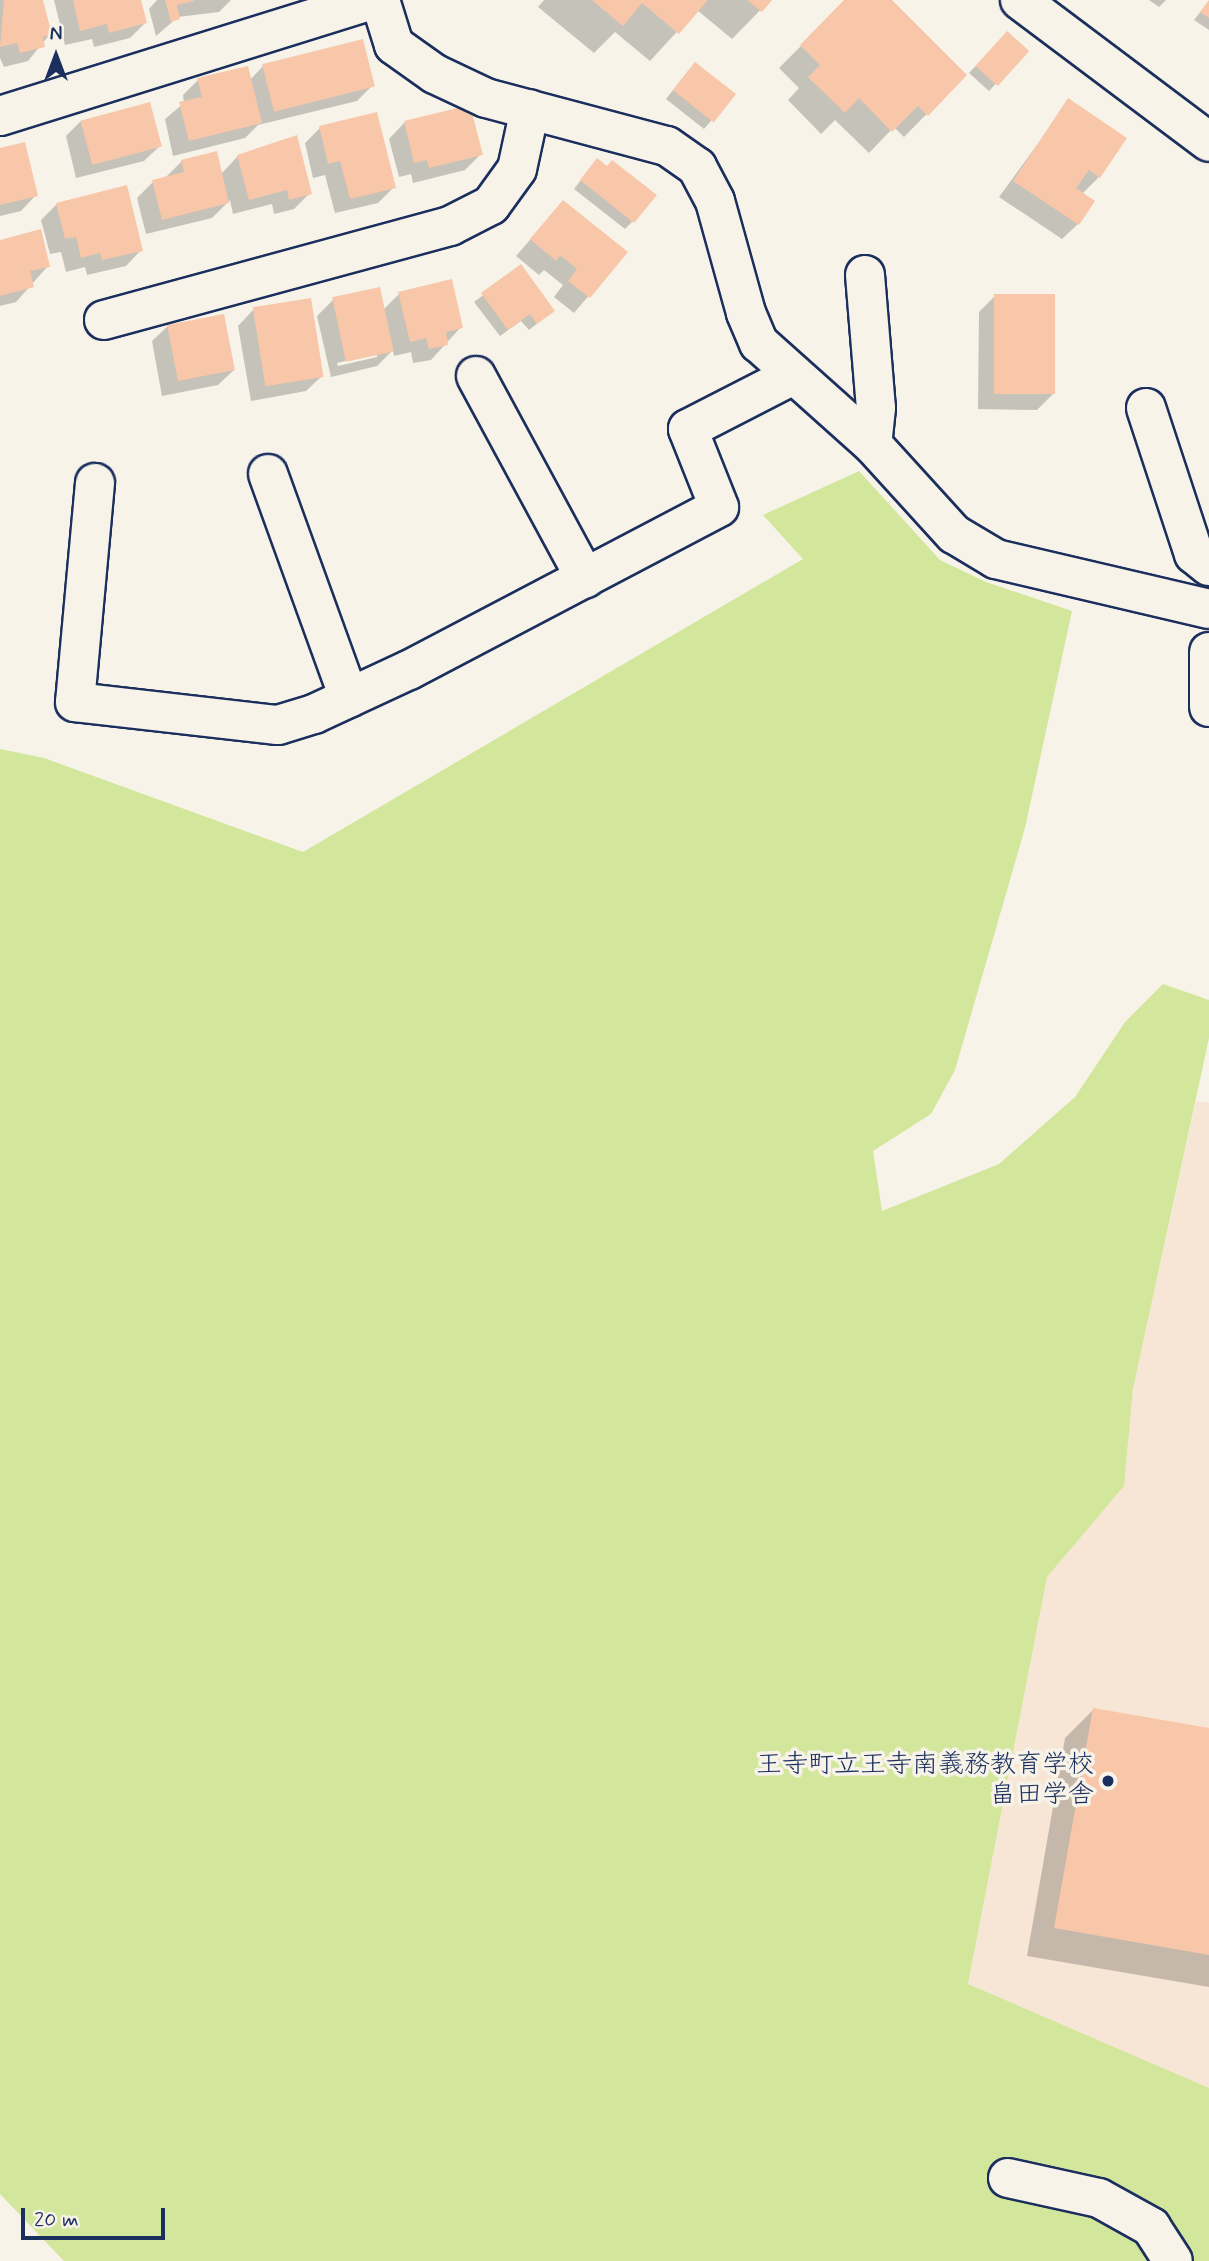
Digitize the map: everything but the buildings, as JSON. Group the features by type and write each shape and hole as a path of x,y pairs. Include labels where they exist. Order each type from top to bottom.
{"street":[{"path":"0,116 373,0"},
{"path":"380,0 394,45 435,74 486,97 667,146 697,167 715,201 759,343 872,444 954,534 996,559 1209,609"},
{"path":"1020,0 1209,142"},
{"path":"104,320 450,226 491,205 517,169 530,110"},
{"path":"865,275 876,408 872,444"},
{"path":"95,483 75,702 278,725 349,698 719,507 688,429 793,375"},
{"path":"476,376 585,578"},
{"path":"1146,408 1194,554 1209,566"},
{"path":"268,474 349,698"},
{"path":"1209,652 1209,707"},
{"path":"1008,2178 1099,2198 1151,2227 1173,2261"}],"shaded area":[{"name":"王寺町立王寺南義務教育学校 畠田学舎","path":"1196,1101 1209,1103 1209,2088 968,1985 1047,1577 1124,1486 1133,1389"}],"green space":[{"path":"859,471 940,560 986,582 1072,611 1025,828 955,1070 931,1114 873,1151 882,1211 999,1164 1075,1097 1125,1022 1163,984 1209,1000 1209,1038 1133,1389 1124,1486 1047,1577 968,1984 1209,2088 1209,2261 64,2261 0,2194 0,749 44,758 303,852 803,559 763,515"}],"place":[{"name":"王寺町立王寺南義務教育学校 畠田学舎","path":"1108,1781"}]}
